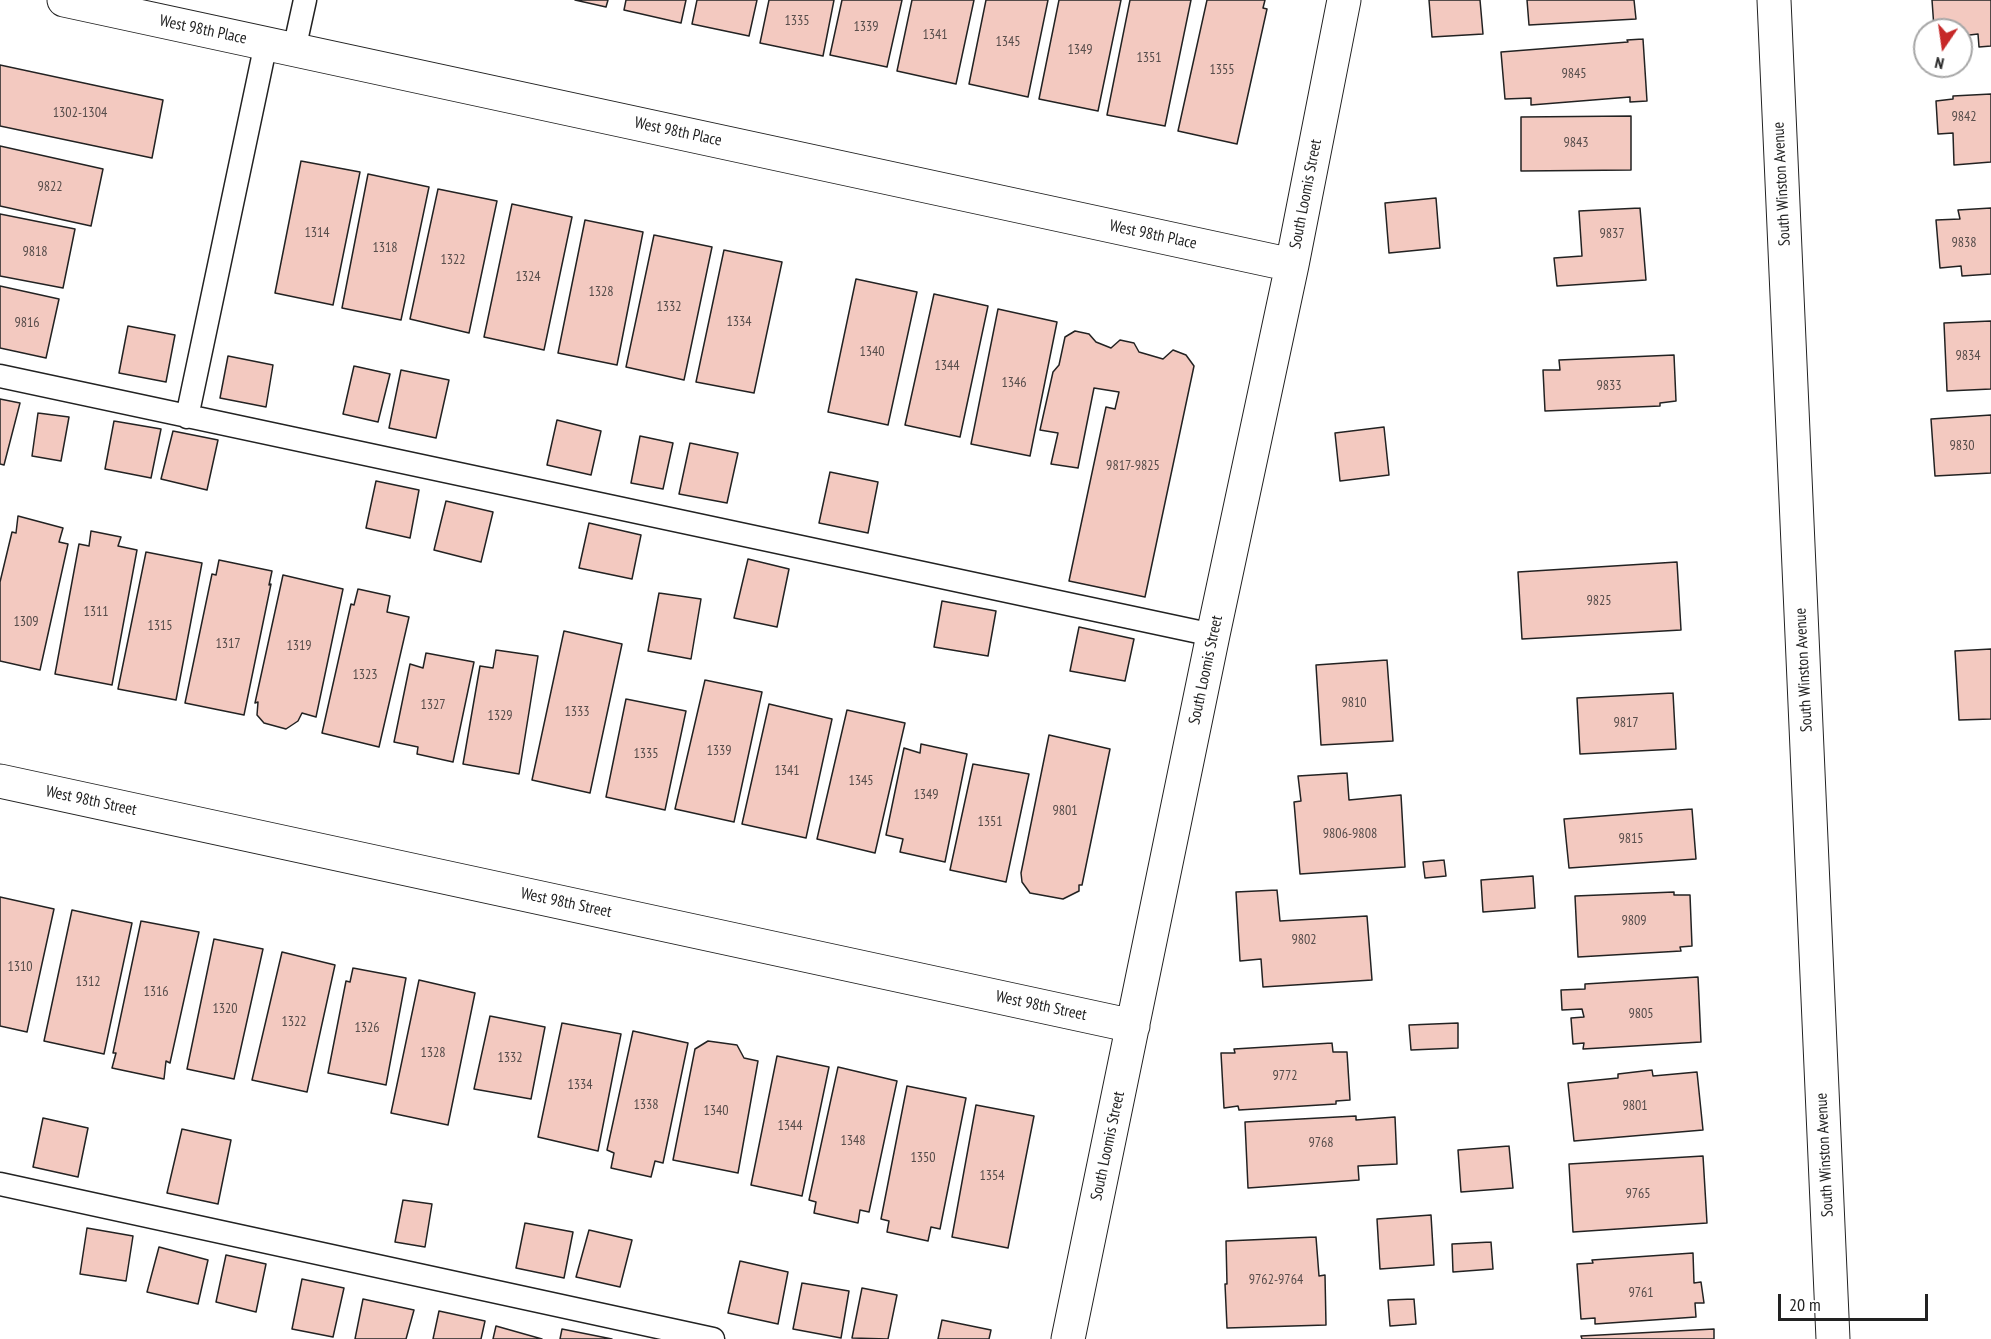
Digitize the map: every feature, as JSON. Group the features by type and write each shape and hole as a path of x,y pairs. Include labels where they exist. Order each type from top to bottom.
{"street":[{"name":"West 98th Place","path":"64,0 1292,265"},
{"name":"South Loomis Street","path":"1068,1339 1292,265 1344,0"},
{"name":"South Winston Avenue","path":"1774,0 1833,1339"},
{"name":"West 98th Street","path":"0,781 1133,1026"}],"lane":[{"path":"187,417 280,46 305,0"},
{"path":"0,376 1213,635"},
{"path":"0,1184 713,1339"}],"building":[{"path":"575,0 608,0 606,7"},
{"path":"626,0 686,0 681,23 624,10"},
{"path":"697,0 757,0 749,36 692,24"},
{"path":"769,0 834,0 823,56 760,43"},
{"path":"842,0 902,0 887,67 830,55"},
{"path":"912,0 974,0 956,84 897,71"},
{"path":"986,0 1048,0 1028,97 969,84"},
{"path":"1059,0 1121,0 1098,111 1039,99"},
{"path":"1130,0 1191,0 1165,126 1107,115"},
{"path":"1207,0 1265,0 1263,8 1267,9 1237,144 1178,131"},
{"path":"1429,0 1480,0 1483,34 1432,37"},
{"path":"1527,0 1634,0 1636,19 1529,25"},
{"path":"1932,0 1991,0 1991,46 1979,47 1978,34 1973,35 1973,18 1933,18"},
{"path":"1643,39 1647,101 1630,102 1630,97 1531,105 1531,98 1505,99 1501,52"},
{"path":"0,65 163,100 152,158 0,126"},
{"path":"1991,94 1991,162 1954,165 1953,133 1938,134 1936,101 1953,99 1953,96"},
{"path":"1631,116 1631,170 1521,171 1521,117"},
{"path":"0,146 103,169 91,226 0,206"},
{"path":"301,161 360,172 333,305 275,293"},
{"path":"368,174 429,187 401,320 342,308"},
{"path":"438,189 497,201 469,333 410,319"},
{"path":"1436,198 1440,248 1389,253 1385,203"},
{"path":"512,204 572,217 544,350 484,337"},
{"path":"1640,208 1646,280 1557,286 1554,258 1582,256 1579,211"},
{"path":"1991,208 1991,274 1962,276 1961,266 1940,268 1936,220 1960,219 1958,210"},
{"path":"0,214 75,229 63,288 0,276"},
{"path":"585,220 643,232 617,365 558,353"},
{"path":"654,235 712,247 684,380 626,367"},
{"path":"724,250 782,262 754,393 696,382"},
{"path":"856,279 917,292 888,425 828,412"},
{"path":"0,286 59,299 46,358 0,348"},
{"path":"934,294 988,306 960,437 905,425"},
{"path":"998,309 1057,322 1030,456 971,444"},
{"path":"1991,321 1991,389 1947,391 1944,323"},
{"path":"128,326 175,335 166,382 119,373"},
{"path":"1075,331 1089,334 1096,342 1111,348 1120,340 1134,343 1139,352 1163,359 1173,350 1186,355 1194,366 1145,597 1069,581 1106,407 1115,409 1119,392 1094,388 1078,468 1051,464 1058,433 1040,430 1053,372 1059,365 1065,337"},
{"path":"1674,355 1676,401 1660,403 1660,406 1545,411 1543,370 1560,370 1559,360"},
{"path":"228,356 273,365 266,407 220,398"},
{"path":"354,366 390,374 378,422 343,414"},
{"path":"401,370 449,380 436,438 389,428"},
{"path":"0,399 20,403 4,465 0,464"},
{"path":"38,413 69,417 61,461 32,456"},
{"path":"1991,415 1991,473 1935,476 1931,419"},
{"path":"557,420 601,431 591,475 547,465"},
{"path":"114,421 161,429 151,478 105,469"},
{"path":"1384,427 1389,475 1340,481 1335,433"},
{"path":"173,431 218,440 207,490 161,479"},
{"path":"640,436 673,443 663,489 631,483"},
{"path":"690,443 738,453 727,503 679,494"},
{"path":"830,472 878,482 868,533 819,523"},
{"path":"376,481 419,490 410,538 366,528"},
{"path":"446,501 493,512 481,562 434,550"},
{"path":"18,516 63,528 59,542 68,544 40,670 0,661 0,582 12,532 16,533"},
{"path":"589,523 641,535 632,579 579,568"},
{"path":"91,531 121,537 118,546 137,550 112,685 55,674 79,544 89,546"},
{"path":"146,552 202,563 176,700 118,689"},
{"path":"748,559 789,569 777,627 734,618"},
{"path":"219,560 272,571 244,715 185,703 212,574 216,575"},
{"path":"1677,562 1681,630 1522,639 1518,572"},
{"path":"283,575 343,589 316,717 302,713 298,721 286,729 264,723 257,715 258,702 255,703"},
{"path":"358,589 390,596 387,612 409,617 379,747 322,733 351,604 354,605"},
{"path":"659,593 701,599 691,659 648,651"},
{"path":"942,601 996,611 988,656 934,647"},
{"path":"1079,627 1134,639 1125,681 1070,671"},
{"path":"564,631 622,644 590,793 532,780"},
{"path":"1991,649 1991,719 1959,720 1955,651"},
{"path":"496,650 538,656 519,774 463,764 480,666 493,668"},
{"path":"426,653 474,662 453,762 417,754 418,747 394,742 410,664 423,668"},
{"path":"1387,660 1393,741 1321,745 1316,665"},
{"path":"705,680 762,692 734,822 675,809"},
{"path":"1673,693 1676,749 1580,754 1577,698"},
{"path":"626,699 686,711 665,810 606,797"},
{"path":"769,704 832,719 806,838 742,824"},
{"path":"847,710 905,723 875,853 817,839"},
{"path":"1049,735 1110,749 1082,885 1079,885 1079,891 1063,899 1030,893 1022,882 1021,873"},
{"path":"921,744 967,754 945,862 900,852 903,839 886,835 904,748 920,753"},
{"path":"973,764 1029,774 1006,882 950,870"},
{"path":"1347,773 1349,800 1401,795 1405,867 1300,874 1294,802 1301,801 1298,776"},
{"path":"1692,809 1696,859 1569,868 1564,819"},
{"path":"1444,860 1446,876 1425,878 1423,862"},
{"path":"1533,876 1535,908 1483,912 1481,880"},
{"path":"1277,890 1280,921 1367,916 1372,980 1263,987 1261,959 1240,961 1236,892"},
{"path":"1674,892 1674,895 1690,895 1692,946 1680,947 1681,951 1578,957 1575,896"},
{"path":"0,897 54,909 27,1032 0,1026"},
{"path":"72,910 132,923 104,1054 44,1041"},
{"path":"141,921 199,932 170,1063 166,1061 164,1079 112,1068 116,1053 113,1053"},
{"path":"214,939 263,949 234,1079 187,1069"},
{"path":"282,952 335,965 307,1092 252,1080"},
{"path":"353,968 406,978 386,1085 328,1073 346,981 350,982"},
{"path":"1698,977 1701,1042 1583,1049 1584,1043 1573,1044 1571,1018 1584,1017 1582,1009 1562,1010 1561,990 1585,989 1585,984"},
{"path":"419,980 475,993 448,1125 391,1113"},
{"path":"490,1016 545,1027 531,1099 474,1089"},
{"path":"562,1023 621,1034 598,1151 538,1137"},
{"path":"1458,1023 1458,1048 1411,1050 1409,1025"},
{"path":"633,1031 688,1043 663,1163 655,1161 651,1177 611,1168 614,1153 607,1150"},
{"path":"708,1041 737,1045 744,1058 758,1061 738,1173 673,1160 695,1049"},
{"path":"1332,1043 1333,1052 1347,1052 1350,1100 1336,1101 1336,1104 1239,1110 1238,1106 1224,1108 1221,1053 1235,1053 1234,1049"},
{"path":"777,1056 829,1067 802,1196 751,1185"},
{"path":"838,1067 897,1081 869,1212 860,1210 858,1223 814,1213 816,1202 809,1200"},
{"path":"1652,1070 1653,1076 1697,1072 1703,1130 1574,1141 1568,1083 1618,1078 1618,1074"},
{"path":"907,1086 966,1098 940,1229 931,1227 928,1241 887,1232 889,1221 881,1219"},
{"path":"976,1105 1034,1116 1008,1248 952,1237"},
{"path":"1356,1116 1356,1120 1395,1117 1397,1164 1358,1166 1359,1180 1248,1188 1245,1122"},
{"path":"43,1118 88,1128 78,1177 33,1167"},
{"path":"182,1129 231,1140 218,1204 167,1193"},
{"path":"1509,1146 1513,1188 1461,1192 1458,1150"},
{"path":"1703,1156 1707,1223 1573,1232 1569,1164"},
{"path":"403,1200 432,1204 425,1247 395,1242"},
{"path":"1431,1215 1434,1265 1380,1269 1377,1219"},
{"path":"525,1223 573,1232 564,1278 516,1268"},
{"path":"87,1228 133,1236 126,1281 80,1274"},
{"path":"589,1230 632,1240 620,1287 576,1277"},
{"path":"1316,1237 1319,1276 1325,1275 1326,1325 1227,1328 1226,1241"},
{"path":"1491,1242 1493,1269 1453,1272 1452,1244"},
{"path":"159,1247 208,1260 198,1304 147,1292"},
{"path":"1693,1253 1694,1283 1701,1282 1704,1303 1695,1303 1696,1317 1595,1324 1595,1318 1581,1319 1577,1264 1593,1263 1592,1260"},
{"path":"226,1255 266,1264 256,1312 216,1302"},
{"path":"740,1261 788,1272 778,1324 728,1313"},
{"path":"302,1279 344,1288 333,1337 292,1329"},
{"path":"802,1283 849,1291 841,1338 793,1329"},
{"path":"862,1288 897,1295 888,1339 852,1338"},
{"path":"363,1299 414,1310 406,1339 355,1339"},
{"path":"1414,1299 1416,1324 1390,1326 1388,1300"},
{"path":"439,1311 485,1321 481,1339 433,1339"},
{"path":"942,1320 991,1330 989,1339 938,1339"},
{"path":"496,1326 542,1339 493,1339"},
{"path":"562,1329 612,1339 560,1339"},
{"path":"1714,1329 1714,1339 1582,1339 1581,1336"}]}
